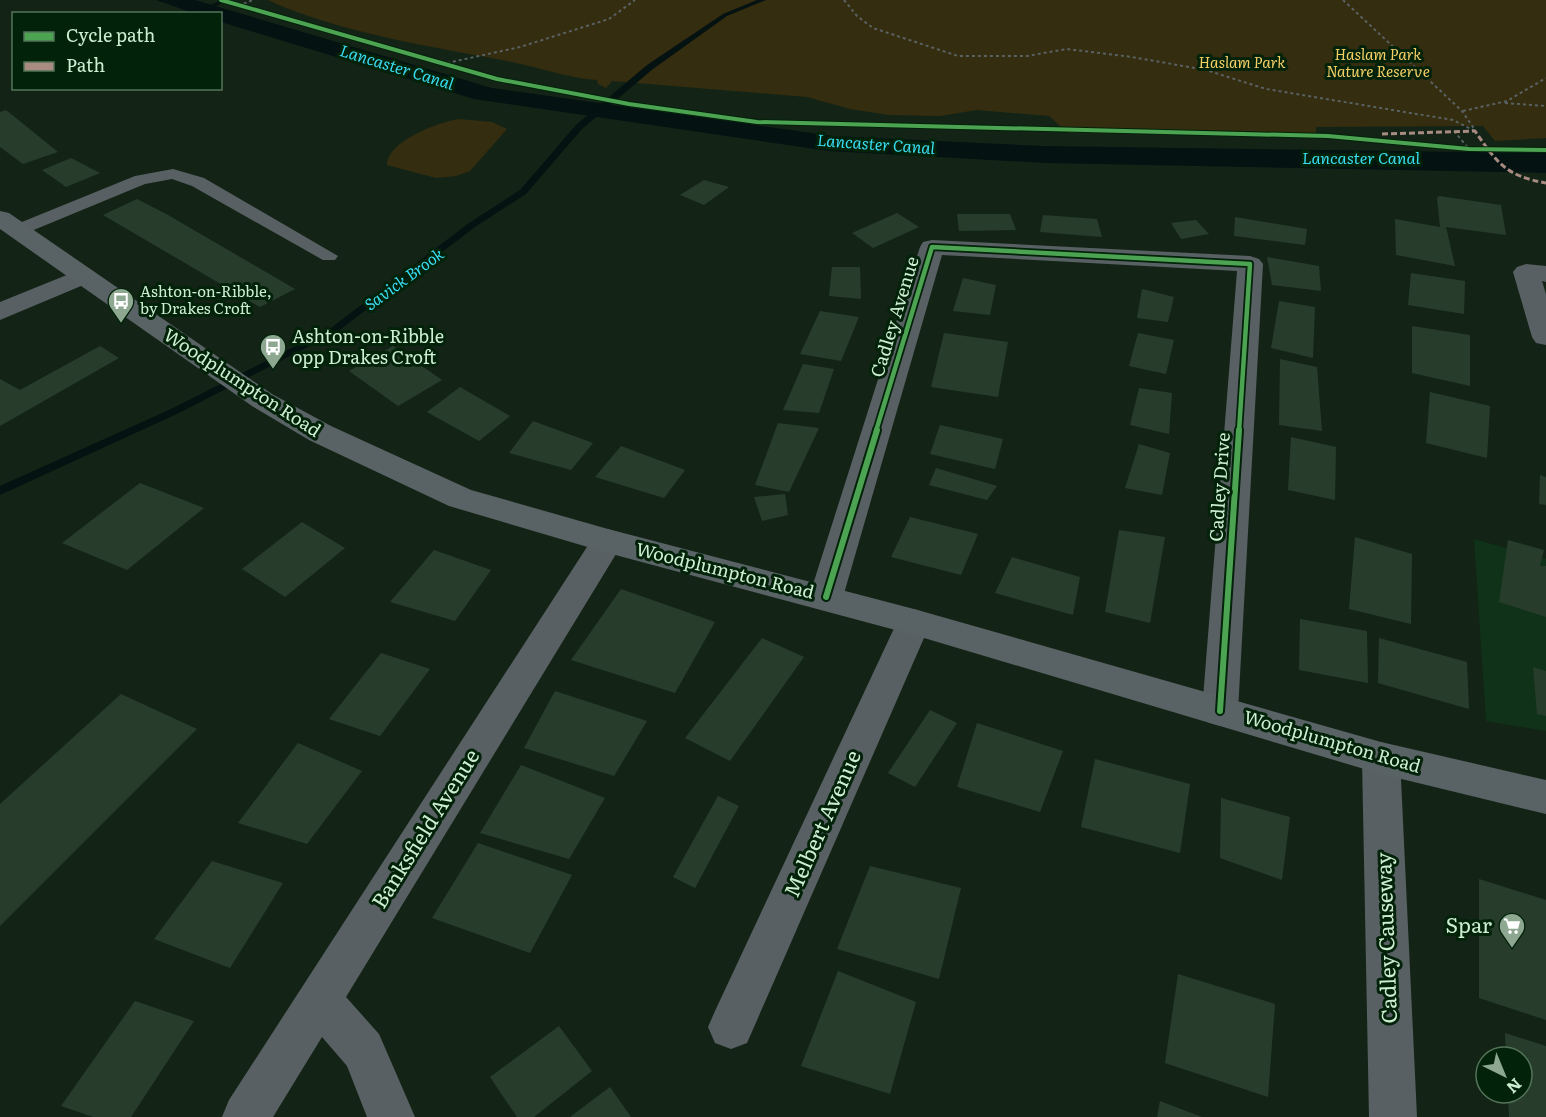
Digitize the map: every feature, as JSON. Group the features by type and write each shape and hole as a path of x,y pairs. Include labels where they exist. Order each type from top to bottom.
{"main road":[{"name":"Woodplumpton Road","path":"9,224 262,400 320,433 460,498 608,541 826,597 1381,758 1546,797"}],"street":[{"name":"Cadley Avenue","path":"826,597 932,247 1250,264"},
{"name":"Cadley Drive","path":"1220,711 1250,264"},
{"path":"1546,274 1526,272 1546,337"},
{"path":"0,312 84,276"},
{"name":"Banksfield Avenue","path":"246,1117 608,541"},
{"name":"Melbert Avenue","path":"731,1027 914,622"},
{"name":"Cadley Causeway","path":"1381,758 1393,1117"},
{"path":"319,999 363,1050 391,1117"}],"lane":[{"path":"9,224 141,180 173,174 198,182 329,256"}],"path":[{"path":"221,0 497,79 629,104 757,122 1328,136 1469,149 1546,150"},
{"path":"238,6 253,0"},
{"path":"447,63 460,58 520,46 609,19 635,0"},
{"path":"844,0 857,16 873,28 958,56 1027,56 1067,49 1132,57 1206,70 1266,89 1453,120 1475,131 1462,111 1343,0"},
{"path":"1462,111 1490,108 1521,97 1546,78"},
{"path":"1503,103 1546,106"},
{"path":"1454,131 1469,149"}],"shaded area":[{"path":"1474,539 1546,559 1546,731 1486,721"}],"green space":[{"name":"Haslam Park","path":"268,0 1546,0 1546,138 1495,141 1483,126 1316,127 1316,135 1215,131 1180,134 1068,133 1049,116 977,110 940,116 889,115 850,109 807,97 612,81 606,88 598,84 597,80 419,44 325,22"},
{"path":"459,119 492,122 507,129 470,171 456,176 436,178 387,165 389,156 395,148 405,141 439,124"}],"water":[{"name":"Lancaster Canal","path":"156,0 195,0 492,88 833,136 1043,146 1546,153 1546,173 1046,163 828,151 474,99 222,22 222,12 190,12"}],"building":[{"path":"6,110 58,152 23,164 0,147 0,112"},
{"path":"71,158 100,173 66,187 42,170"},
{"path":"704,180 729,187 704,205 680,195"},
{"path":"1439,196 1501,205 1506,235 1446,227 1455,266 1396,255 1395,219 1440,227 1437,198"},
{"path":"137,199 295,289 260,307 103,215"},
{"path":"897,213 919,227 873,248 852,233"},
{"path":"957,214 1010,214 1016,230 959,231"},
{"path":"1043,215 1097,219 1102,237 1040,232"},
{"path":"1235,217 1307,229 1305,245 1234,236"},
{"path":"1196,220 1209,234 1181,239 1171,223"},
{"path":"1267,257 1319,266 1321,291 1272,285"},
{"path":"832,267 860,267 861,299 829,296"},
{"path":"1411,273 1465,281 1464,314 1408,305"},
{"path":"963,278 996,285 990,315 953,311"},
{"path":"1142,289 1174,297 1168,322 1137,318"},
{"path":"1279,301 1315,307 1313,358 1271,348"},
{"path":"820,311 859,317 841,361 800,354"},
{"path":"1412,326 1470,335 1470,386 1412,373"},
{"path":"944,333 1008,342 998,397 931,387"},
{"path":"1138,333 1174,340 1166,374 1129,366"},
{"path":"100,346 119,358 0,426 0,379 20,390"},
{"path":"393,346 442,380 398,406 349,371"},
{"path":"1280,359 1317,367 1322,431 1279,425"},
{"path":"803,364 834,369 819,413 783,410"},
{"path":"460,387 510,416 479,441 427,412"},
{"path":"1139,388 1172,393 1169,434 1130,425"},
{"path":"1430,392 1490,406 1487,458 1426,443"},
{"path":"533,421 593,443 571,470 509,453"},
{"path":"778,423 819,428 789,492 755,485"},
{"path":"940,425 1003,439 995,469 930,454"},
{"path":"1291,437 1336,447 1335,500 1288,490"},
{"path":"1139,444 1170,453 1162,495 1125,488"},
{"path":"621,446 685,470 664,498 595,477"},
{"path":"936,468 997,486 987,500 929,485"},
{"path":"1540,475 1546,477 1546,505 1539,504"},
{"path":"140,483 204,508 127,570 62,543"},
{"path":"785,494 788,515 762,521 754,497"},
{"path":"910,517 978,534 961,575 891,557"},
{"path":"302,522 345,548 285,597 242,569"},
{"path":"1119,530 1165,537 1150,623 1105,612"},
{"path":"1355,537 1412,554 1411,624 1349,609"},
{"path":"1508,540 1544,550 1540,566 1546,566 1546,617 1499,602"},
{"path":"434,550 491,570 455,621 390,602"},
{"path":"1012,557 1080,577 1073,615 995,593"},
{"path":"621,589 715,622 675,693 571,660"},
{"path":"1300,619 1367,631 1368,683 1299,670"},
{"path":"762,638 804,657 730,761 685,738"},
{"path":"1379,638 1467,662 1469,709 1378,683"},
{"path":"381,653 430,669 380,736 329,719"},
{"path":"1533,667 1546,671 1546,716 1537,714"},
{"path":"555,691 647,721 614,776 524,748"},
{"path":"121,694 197,729 0,926 0,804"},
{"path":"930,710 957,723 915,787 888,773"},
{"path":"977,723 1063,751 1040,812 957,787"},
{"path":"298,743 362,771 307,844 238,823"},
{"path":"1095,759 1190,784 1180,853 1081,827"},
{"path":"521,765 605,798 569,859 480,833"},
{"path":"718,796 739,806 695,888 673,877"},
{"path":"1221,798 1290,817 1282,880 1220,858"},
{"path":"478,843 572,875 530,953 432,918"},
{"path":"212,861 283,883 230,968 154,939"},
{"path":"870,866 961,888 939,979 837,949"},
{"name":"Spar","path":"1479,879 1546,900 1546,1020 1479,998"},
{"path":"838,971 916,1002 890,1094 801,1066"},
{"path":"1178,974 1275,1004 1268,1097 1165,1063"},
{"path":"135,1001 194,1021 131,1117 93,1117 61,1106"},
{"path":"559,1026 592,1071 534,1117 517,1117 490,1077"},
{"path":"1505,1033 1546,1046 1546,1117 1509,1117 1508,1105 1534,1105 1534,1045 1506,1045"},
{"path":"610,1087 631,1117 570,1117"},
{"path":"1160,1101 1202,1117 1157,1117"}],"waterway":[{"path":"204,9 228,0"},
{"name":"Savick Brook","path":"0,491 175,411 334,330 472,225 523,192 579,127 650,67 725,15 763,0"}],"marked path":[{"path":"1382,134 1475,131 1503,168 1519,177 1546,183"}],"cycle path":[{"path":"221,0 497,79 629,104 757,122 1328,136 1469,149 1546,150"},
{"path":"826,597 932,247 1250,264 1220,711"}],"place":[{"name":"Ashton-on-Ribble, by Drakes Croft","path":"121,324"},
{"name":"Ashton-on-Ribble opp Drakes Croft","path":"273,370"},
{"name":"Spar","path":"1512,949"}],"park label":[{"name":"Haslam Park Nature Reserve","path":"1378,64"}]}
